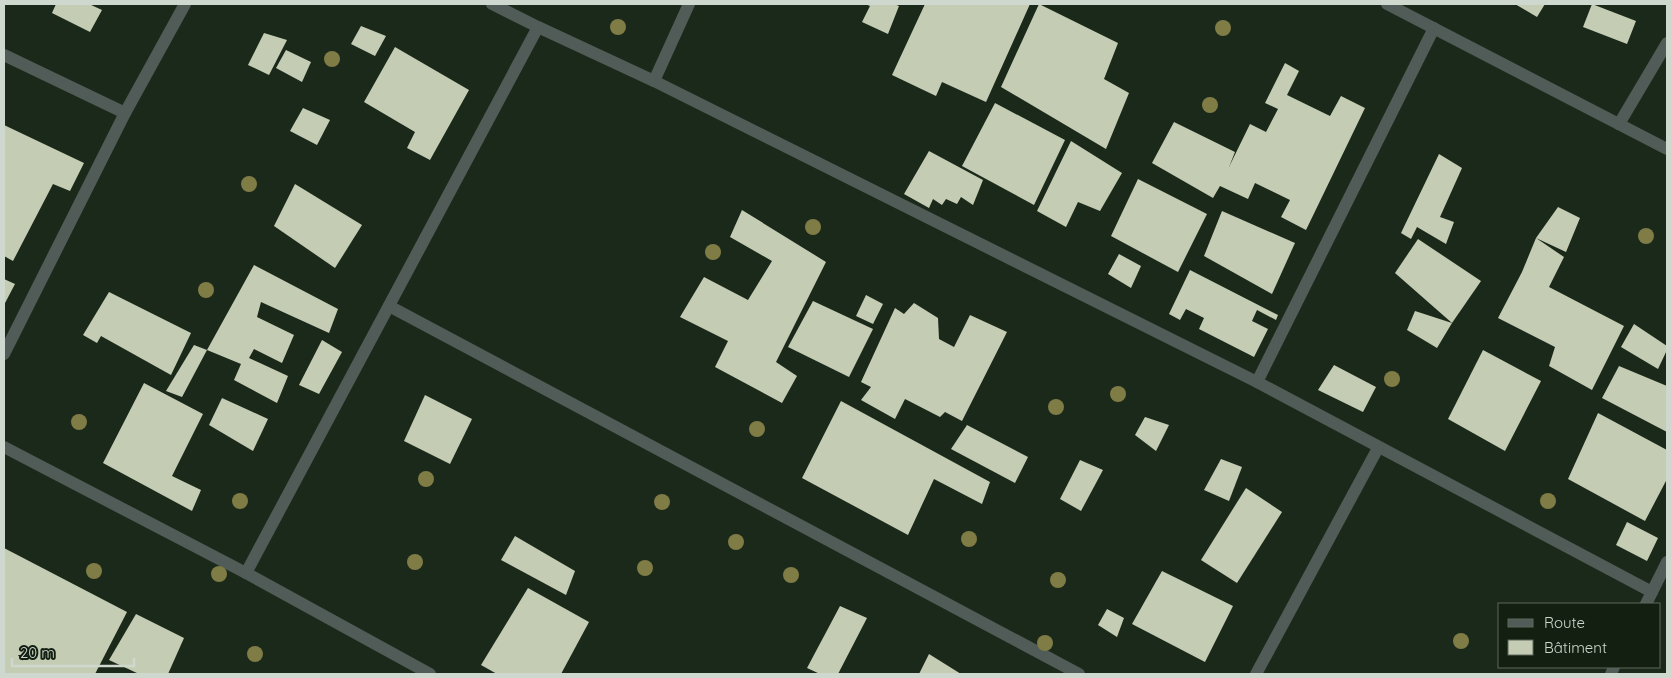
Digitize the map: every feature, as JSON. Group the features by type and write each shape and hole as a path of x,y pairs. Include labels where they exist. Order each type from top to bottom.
{"street":[{"path":"4,354 125,113 185,4"},
{"path":"492,4 654,81 1257,382 1652,592"},
{"path":"654,81 689,4"},
{"path":"1387,4 1667,149"},
{"path":"246,573 538,27"},
{"path":"1257,382 1434,28"},
{"path":"1619,124 1667,43"},
{"path":"4,55 125,113"},
{"path":"388,306 1078,674"},
{"path":"4,447 246,573 430,674"},
{"path":"1256,674 1378,448"},
{"path":"1646,603 1667,562"}],"building":[{"path":"56,4 89,4 102,10 90,32 52,13"},
{"path":"865,4 894,4 899,6 888,34 862,22 870,6"},
{"path":"925,4 1030,4 986,102 942,82 936,96 892,75"},
{"path":"1039,4 1118,43 1104,79 1129,93 1106,149 1001,87"},
{"path":"1515,4 1545,4 1537,17"},
{"path":"1592,4 1636,21 1627,44 1583,27"},
{"path":"361,26 386,36 375,56 351,44"},
{"path":"264,33 287,40 269,75 248,65"},
{"path":"395,47 469,90 430,160 407,148 415,132 364,102"},
{"path":"286,50 311,62 302,82 276,68"},
{"path":"1285,63 1299,71 1287,95 1330,116 1341,96 1365,108 1306,230 1281,217 1290,200 1255,183 1248,199 1220,186 1213,198 1152,163 1174,122 1235,152 1229,167 1250,124 1266,132 1278,109 1265,103"},
{"path":"995,103 1065,140 1034,205 962,166"},
{"path":"303,108 330,120 317,145 290,131"},
{"path":"4,125 84,163 70,191 53,184 13,261 4,256"},
{"path":"1071,141 1122,173 1100,211 1078,202 1066,227 1037,211"},
{"path":"929,151 983,180 973,205 961,197 957,204 946,199 942,205 933,199 929,208 904,194"},
{"path":"1439,154 1462,168 1440,217 1454,222 1446,244 1417,227 1411,239 1401,233"},
{"path":"1138,179 1207,214 1178,272 1111,236"},
{"path":"295,184 362,225 335,268 274,226"},
{"path":"1558,207 1580,218 1566,252 1536,238"},
{"path":"742,210 826,262 776,362 797,376 782,403 715,367 728,341 680,317 704,277 748,300 772,261 730,237"},
{"path":"1222,211 1295,243 1272,294 1204,256"},
{"path":"1536,238 1564,257 1549,287 1624,326 1592,390 1549,366 1555,347 1498,318 1522,272"},
{"path":"1418,239 1481,281 1452,323 1395,273"},
{"path":"1119,254 1141,266 1131,288 1108,274"},
{"path":"254,265 338,309 329,333 261,302 257,317 294,335 282,363 254,349 249,358 288,376 277,403 234,380 241,364 207,350"},
{"path":"1190,270 1278,315 1276,320 1257,310 1252,321 1268,329 1254,357 1199,329 1204,318 1186,309 1180,320 1169,314"},
{"path":"4,279 15,284 4,305"},
{"path":"109,292 191,333 171,375 101,336 97,343 83,335"},
{"path":"866,295 883,304 873,324 856,316"},
{"path":"813,301 873,329 849,377 788,347"},
{"path":"914,303 938,318 939,339 954,347 970,315 1007,332 962,421 945,412 940,417 905,399 895,419 861,400 871,387 861,382 895,308 904,314"},
{"path":"1415,311 1452,323 1437,348 1407,330"},
{"path":"1634,324 1667,346 1658,369 1621,347"},
{"path":"322,340 342,352 319,394 299,385"},
{"path":"194,345 207,350 182,397 166,391"},
{"path":"1483,350 1541,381 1505,451 1448,419"},
{"path":"1334,365 1376,387 1363,412 1318,390"},
{"path":"1619,366 1667,386 1667,432 1602,398"},
{"path":"144,383 203,414 172,476 201,490 192,511 103,463"},
{"path":"425,395 472,419 450,464 404,441"},
{"path":"222,398 268,419 253,451 209,425"},
{"path":"841,401 990,482 982,504 934,479 908,535 802,478"},
{"path":"1598,413 1667,450 1667,479 1645,521 1568,479"},
{"path":"1145,417 1169,425 1156,451 1135,435"},
{"path":"967,425 1028,457 1015,483 951,449"},
{"path":"1221,459 1242,467 1229,501 1204,490"},
{"path":"1080,460 1103,470 1081,511 1060,499"},
{"path":"1246,488 1282,512 1237,583 1201,560"},
{"path":"1627,522 1658,538 1647,561 1616,545"},
{"path":"515,536 575,571 566,595 501,560"},
{"path":"4,548 127,612 95,674 4,674"},
{"path":"1162,571 1233,606 1205,662 1132,624"},
{"path":"528,588 589,622 561,674 497,674 481,665"},
{"path":"840,606 867,618 838,674 820,674 807,668"},
{"path":"1107,609 1124,618 1117,637 1098,625"},
{"path":"136,614 184,638 168,674 139,674 109,660"},
{"path":"929,654 961,674 919,674"}]}
